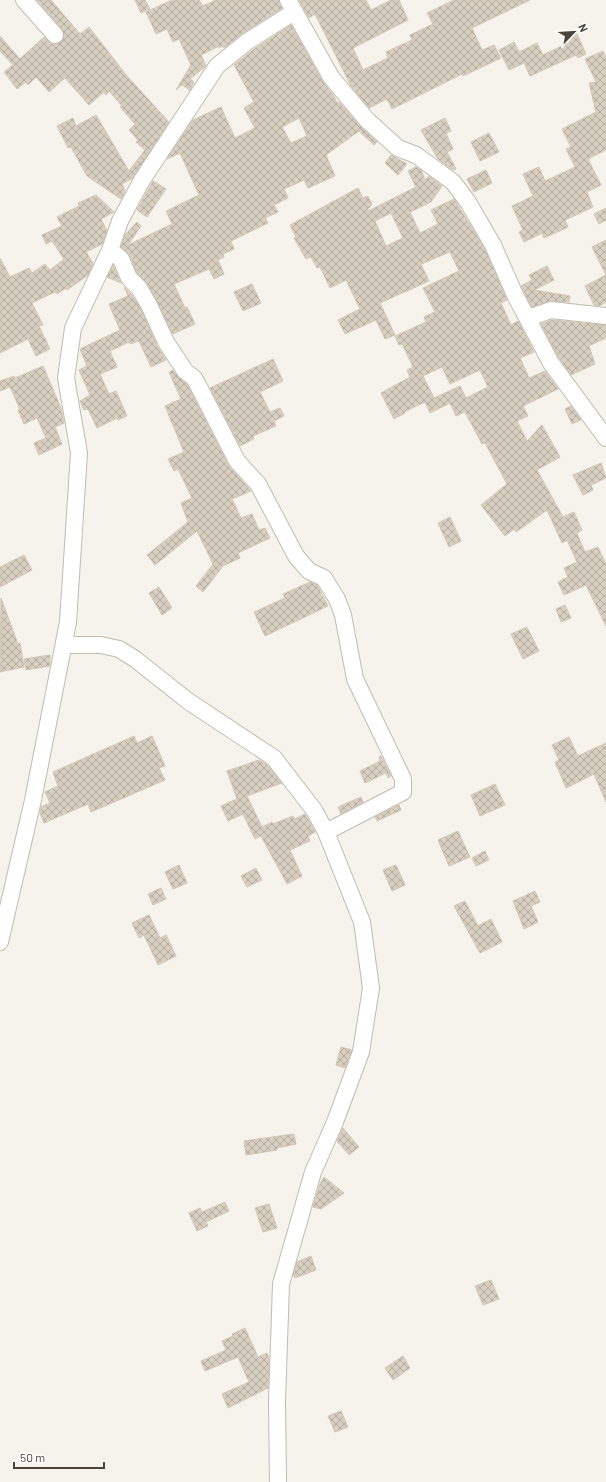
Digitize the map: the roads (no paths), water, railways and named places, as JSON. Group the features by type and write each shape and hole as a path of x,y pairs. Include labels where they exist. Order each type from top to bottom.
{"street":[{"path":"24,0 55,35"},
{"path":"0,942 33,800 68,622 78,453 66,378 73,328 110,250 120,221 142,180 217,66 291,6 331,77 367,120 398,148 416,155 453,182 468,202 493,245 551,363 606,438"},
{"path":"110,250 121,259 129,278 139,288 149,305 166,342 185,371 194,378 237,461 258,484 296,556 309,571 324,578 337,599 343,615 355,679 403,779 403,792 326,832"},
{"path":"528,318 551,310 606,316"},
{"path":"64,645 101,646 119,649 135,659 188,701 274,758 314,810 326,832 362,922 370,988 361,1052 335,1122 313,1172 281,1284 277,1401 278,1482"}]}
